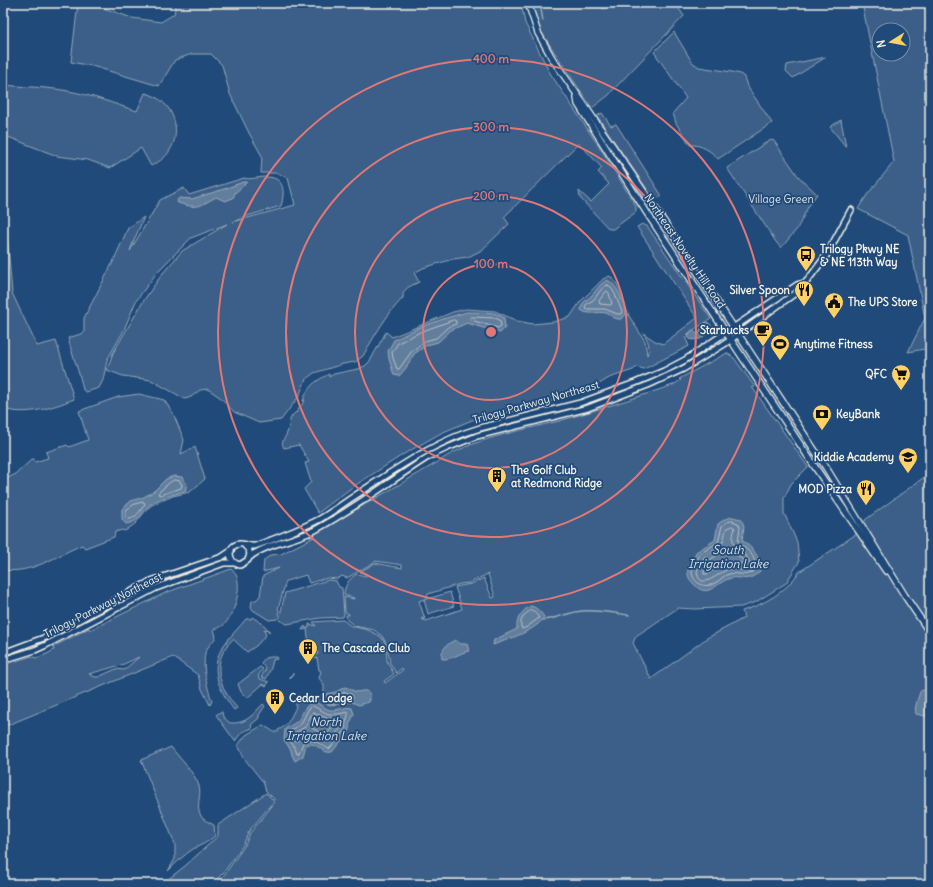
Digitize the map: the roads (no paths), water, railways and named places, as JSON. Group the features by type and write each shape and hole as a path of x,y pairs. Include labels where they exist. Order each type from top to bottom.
{"main road":[{"name":"Northeast Novelty Hill Road","path":"528,3 542,41 552,58 655,208 825,466 905,596"},
{"name":"Northeast Novelty Hill Road","path":"576,94 578,104 647,213 850,518 930,633"}],"street":[{"path":"806,282 826,256 851,210"},
{"name":"Trilogy Parkway Northeast","path":"245,546 255,546 276,539 321,518 442,442 480,428 580,403 649,378 685,360 797,285 806,282"},
{"name":"Trilogy Parkway Northeast","path":"250,557 257,552 288,542 314,531 428,457 447,448 477,436 588,408 656,382 683,369 731,339 789,298 801,289 806,282"},
{"path":"239,544 245,546 250,551 250,557 243,564 240,565 234,563 230,558 231,551 235,545 239,544"},
{"name":"Trilogy Parkway Northeast","path":"3,653 49,636 152,582 222,557 231,551"},
{"name":"Trilogy Parkway Northeast","path":"3,660 46,646 156,588 224,563 234,563"}],"water":[{"path":"247,182 235,193 233,198 225,201 216,197 201,205 190,206 178,203 177,201 179,198 192,199"},
{"path":"607,280 617,289 627,312 621,319 615,318 606,313 587,313 581,310 584,302 602,283"},
{"path":"467,312 487,312 501,315 504,318 505,328 500,333 467,323 451,330 438,342 427,345 414,354 406,368 399,376 394,375 388,351 394,340 418,328"},
{"path":"705,323 709,323 711,325 710,331 700,339 691,340 688,337 690,332 693,330 699,334"},
{"path":"174,476 182,477 187,484 185,491 155,501 147,507 137,520 126,524 122,519 122,509 131,501 144,497 154,491 166,479"},
{"name":"South Irrigation Lake","path":"732,517 741,519 744,526 742,540 756,553 760,571 747,578 728,579 707,591 698,588 689,579 688,573 689,567 696,552 715,540 718,524 725,519"},
{"path":"531,606 538,610 544,617 541,622 521,634 493,645 494,640 517,629 517,622 520,616 524,610"},
{"path":"455,640 461,644 467,644 469,651 442,659 443,650 449,643"},
{"path":"345,687 356,692 368,692 370,694 369,702 359,705 352,702 330,705 325,703 323,698 326,694 336,692"},
{"path":"922,690 930,692 930,717 916,714 916,703"},
{"name":"North Irrigation Lake","path":"312,702 330,710 352,708 354,714 349,725 350,730 332,752 325,751 313,744 310,744 306,745 303,756 295,761 291,750 284,740 285,729 298,721 305,708"}],"waterway":[{"path":"540,3 543,21"},
{"path":"543,620 582,611 600,611 629,615"},
{"path":"290,678 293,674"}],"place":[{"name":"Trilogy Pkwy NE & NE 113th Way","path":"806,272"},
{"name":"Silver Spoon","path":"804,307"},
{"name":"The UPS Store","path":"834,319"},
{"name":"Starbucks","path":"763,347"},
{"name":"Anytime Fitness","path":"780,361"},
{"name":"QFC","path":"901,391"},
{"name":"KeyBank","path":"822,431"},
{"name":"Kiddie Academy","path":"908,474"},
{"name":"The Golf Club at Redmond Ridge","path":"497,493"},
{"name":"MOD Pizza","path":"866,506"},
{"name":"The Cascade Club","path":"308,665"},
{"name":"Cedar Lodge","path":"275,715"}],"park label":[{"name":"Village Green","path":"781,199"}]}
